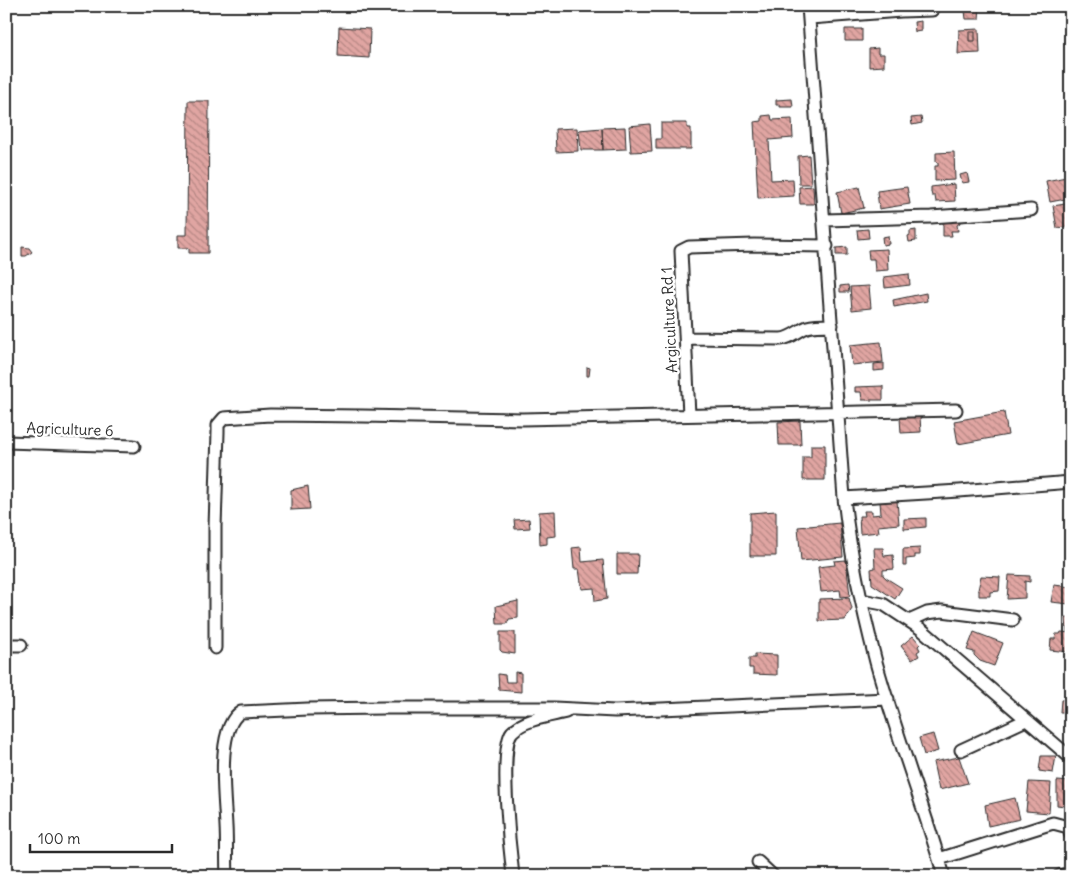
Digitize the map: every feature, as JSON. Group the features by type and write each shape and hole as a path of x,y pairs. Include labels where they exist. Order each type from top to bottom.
{"street":[{"path":"932,10 809,12 837,413 844,498 850,541 876,662 944,876"},
{"path":"825,220 931,217 1031,210"},
{"name":"Argiculture Rd 1","path":"689,415 681,251 684,248 754,245 826,246"},
{"path":"686,338 781,339 792,337 802,329 811,326 832,325"},
{"path":"215,648 215,527 218,425 224,418 270,415 522,419 956,410"},
{"name":"Agriculture 6","path":"6,442 134,446"},
{"path":"844,498 1071,482"},
{"path":"862,600 883,604 909,621 1071,758"},
{"path":"909,621 927,613 942,611 1013,620"},
{"path":"6,645 21,645"},
{"path":"227,876 223,769 226,742 231,724 234,716 241,712 384,708 578,708 615,711 888,699"},
{"path":"513,876 506,765 508,738 513,730 527,723 578,708"},
{"path":"961,750 1026,720"},
{"path":"939,859 1053,823 1068,827 1071,835"},
{"path":"758,862 773,876"},
{"path":"1059,876 1071,873"}],"building":[{"path":"972,6 980,6 979,19 966,19 965,11 971,11"},
{"path":"921,21 921,31 915,32 914,22"},
{"path":"339,27 370,29 369,58 338,56"},
{"path":"845,29 862,29 862,41 845,41"},
{"path":"979,29 980,53 958,54 959,30"},
{"path":"969,32 975,32 975,41 969,41"},
{"path":"878,48 878,54 884,54 884,66 869,67 869,49"},
{"path":"792,99 793,107 780,107 780,105 776,105 776,100"},
{"path":"188,101 209,101 208,253 189,253 189,248 178,248 178,235 187,235"},
{"path":"771,115 772,120 792,119 793,138 769,140 771,180 793,179 794,196 758,198 754,122 762,121 762,116"},
{"path":"921,117 922,123 912,125 911,118"},
{"path":"661,123 687,123 687,128 691,128 691,149 656,149 656,139 661,139"},
{"path":"650,124 652,151 631,152 629,126"},
{"path":"625,127 626,149 603,150 602,128"},
{"path":"577,128 578,151 556,152 555,129"},
{"path":"602,128 603,150 581,150 579,130"},
{"path":"954,152 955,180 935,181 935,166 938,166 936,153"},
{"path":"809,155 811,184 799,184 798,156"},
{"path":"967,173 969,182 962,183 960,175"},
{"path":"1071,176 1071,198 1050,202 1046,181"},
{"path":"954,184 955,201 936,202 935,196 932,196 931,187"},
{"path":"813,186 814,204 800,204 799,187"},
{"path":"859,187 864,208 841,213 837,192"},
{"path":"907,187 910,204 879,209 877,191"},
{"path":"1071,203 1071,226 1057,228 1053,206"},
{"path":"958,213 960,223 957,225 958,231 951,231 952,236 943,236 943,219"},
{"path":"868,229 869,238 858,239 857,230"},
{"path":"916,230 916,241 909,242 908,236 910,231"},
{"path":"888,236 889,244 883,245 882,237"},
{"path":"22,247 29,248 32,252 22,256"},
{"path":"847,247 847,255 836,255 836,248"},
{"path":"887,249 888,270 875,271 874,259 869,259 868,250"},
{"path":"909,274 910,285 885,288 884,277"},
{"path":"848,285 849,292 840,292 840,286"},
{"path":"869,286 871,308 852,310 850,287"},
{"path":"926,293 927,301 894,307 893,300"},
{"path":"881,342 883,362 852,365 850,345"},
{"path":"884,363 884,370 874,371 874,364"},
{"path":"587,367 590,368 589,376 587,376"},
{"path":"883,386 883,400 862,400 861,392 855,392 855,387"},
{"path":"1004,412 1008,435 958,444 954,421"},
{"path":"920,417 921,432 901,433 900,418"},
{"path":"800,421 801,445 779,445 778,422"},
{"path":"811,445 825,445 825,480 803,480 803,457 811,457"},
{"path":"308,486 310,509 291,510 291,490"},
{"path":"897,501 899,524 878,526 879,532 860,534 859,516 865,516 864,511 872,511 872,515 881,514 880,502"},
{"path":"555,511 556,536 547,537 547,544 540,545 539,512"},
{"path":"776,511 776,556 750,556 750,513"},
{"path":"926,518 926,527 904,529 904,519"},
{"path":"529,519 530,528 515,529 514,520"},
{"path":"840,523 843,557 801,561 798,527"},
{"path":"581,547 582,562 603,560 607,599 595,601 594,588 582,589 579,569 574,569 572,548"},
{"path":"874,548 883,548 884,556 893,555 894,569 883,570 883,575 902,588 895,599 872,584 871,569 875,568"},
{"path":"920,548 920,555 915,555 915,558 906,559 906,566 903,566 903,549"},
{"path":"617,554 638,554 637,574 617,574"},
{"path":"846,560 850,596 841,597 840,590 821,592 818,567 835,565 834,561"},
{"path":"1009,575 1030,576 1030,582 1025,581 1025,598 1007,599"},
{"path":"981,576 1000,577 999,591 990,592 990,596 979,596 978,590"},
{"path":"1054,585 1071,587 1069,604 1051,602"},
{"path":"849,598 852,609 845,620 819,621 819,599"},
{"path":"518,601 518,618 509,619 507,624 497,624 496,606"},
{"path":"1066,618 1071,618 1071,633 1067,633"},
{"path":"500,632 515,632 515,654 500,650"},
{"path":"974,632 1003,643 994,666 980,661 974,655 974,652 967,650"},
{"path":"1061,632 1071,633 1069,652 1050,650 1051,639 1055,639 1056,634"},
{"path":"913,636 920,644 918,646 920,650 917,652 919,656 912,660 901,646"},
{"path":"755,654 777,655 777,675 753,674 753,668 749,668 749,658 755,658"},
{"path":"1070,657 1071,677 1068,677 1069,670 1065,670 1066,664 1069,664"},
{"path":"515,672 521,673 521,692 499,690 498,674 505,675 506,682 515,682"},
{"path":"1071,699 1071,712 1060,712 1061,700"},
{"path":"933,734 938,751 924,755 919,738"},
{"path":"1041,756 1056,756 1053,773 1039,771"},
{"path":"959,757 968,783 939,790 933,762"},
{"path":"1057,781 1071,782 1071,807 1057,805"},
{"path":"1029,782 1051,783 1049,813 1026,811"},
{"path":"1015,798 1020,819 988,826 985,805"}]}
